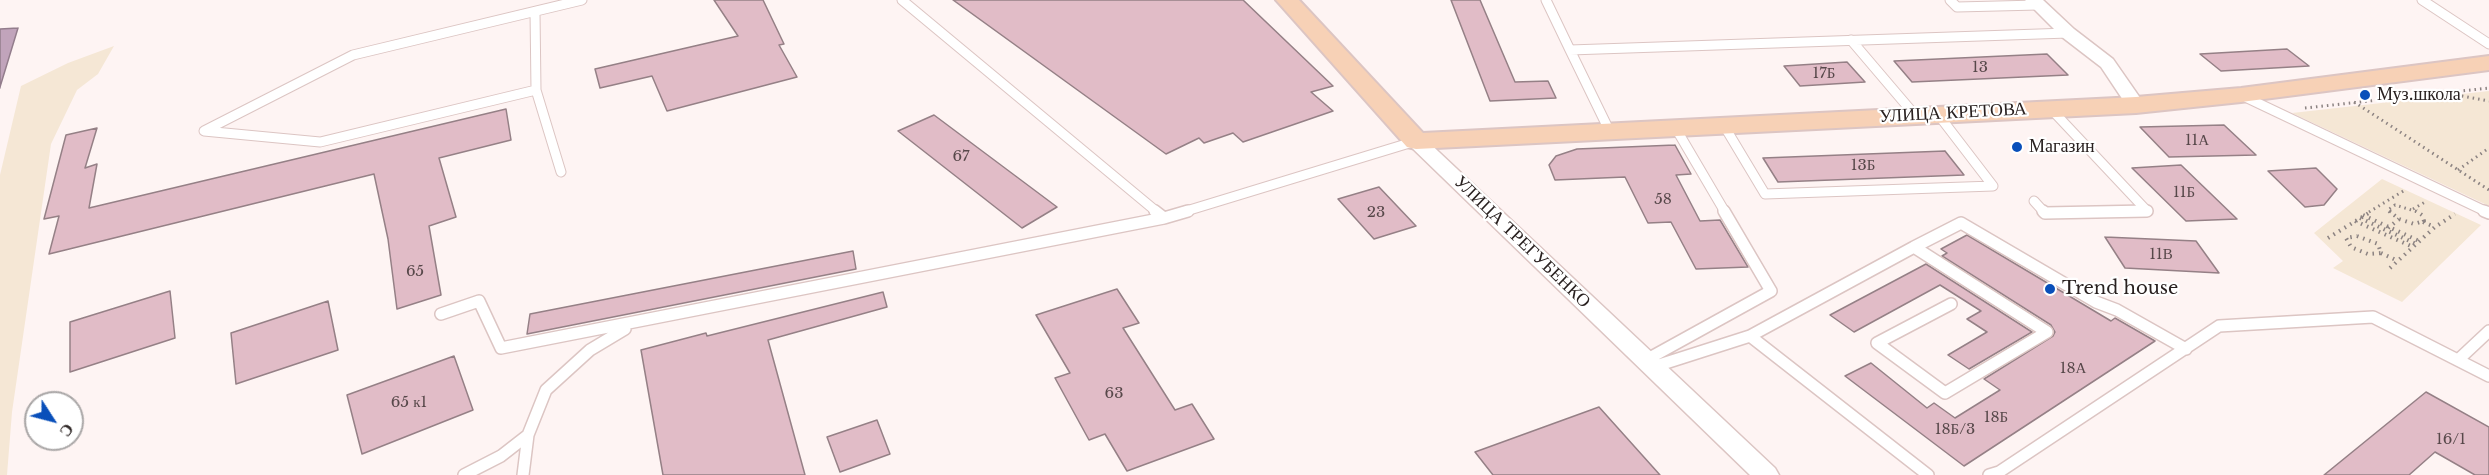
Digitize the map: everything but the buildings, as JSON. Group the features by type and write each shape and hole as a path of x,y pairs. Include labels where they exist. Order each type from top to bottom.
{"street":[{"name":"УЛИЦА ТРЕГУБЕНКО","path":"1287,0 1416,141 1766,475"},
{"path":"2036,3 2068,33 2107,63 2136,105"},
{"name":"УЛИЦА КРЕТОВА","path":"1416,141 2136,105 2241,95 2489,63"}],"lane":[{"path":"536,90 320,142 204,131 353,55 582,0"},
{"path":"902,0 1164,218"},
{"path":"1546,0 1609,130"},
{"path":"1950,0 1957,7 2036,3"},
{"path":"2422,0 2489,44"},
{"path":"535,12 536,90 561,172"},
{"path":"1570,50 2068,33"},
{"path":"1723,124 1765,194 1993,186 1926,114 1851,40"},
{"path":"2241,95 2489,213"},
{"path":"2034,201 2045,213 2147,211 2051,109"},
{"path":"1650,364 1771,291 1675,127"},
{"path":"441,314 479,301 501,348 633,324 1164,218 1416,141"},
{"path":"1650,364 1750,336 1961,223 2096,302 2117,310 2186,349"},
{"path":"1914,247 2047,332 1945,393 1877,343 1951,304"},
{"path":"1998,474 2219,326 2373,317 2489,376"},
{"path":"523,475 528,435 546,390 590,350 633,324"},
{"path":"2458,360 2489,331"},
{"path":"1750,336 1928,475"},
{"path":"464,475 501,456 528,435"}],"path":[{"path":"2275,111 2489,88"},
{"path":"2445,92 2489,101"},
{"path":"2354,102 2489,190"},
{"path":"2458,170 2489,148"},
{"path":"2328,238 2405,190"},
{"path":"2413,209 2428,201"},
{"path":"2382,203 2390,207 2401,206 2413,209 2422,215 2423,222"},
{"path":"2390,207 2390,213 2399,219 2414,224 2423,222 2435,227"},
{"path":"2390,268 2435,227 2456,213"},
{"path":"2359,218 2416,244"},
{"path":"2359,218 2416,244"},
{"path":"2372,240 2399,219"},
{"path":"2337,232 2348,237 2358,236 2372,240 2381,247 2381,253"},
{"path":"2348,237 2347,244 2356,250 2368,254 2381,253 2398,261"}],"shaded area":[{"path":"18,28 0,87 0,29"},
{"path":"114,46 98,74 77,90 51,144 12,412 7,475 0,475 0,175 21,86 68,63"},
{"path":"2489,91 2489,206 2292,113"},
{"path":"2382,179 2481,225 2402,302 2333,268 2343,261 2314,233"}],"place":[{"name":"Муз.школа","path":"2365,95"},
{"name":"Магазин","path":"2017,147"},
{"name":"Trend house","path":"2050,289"}]}
